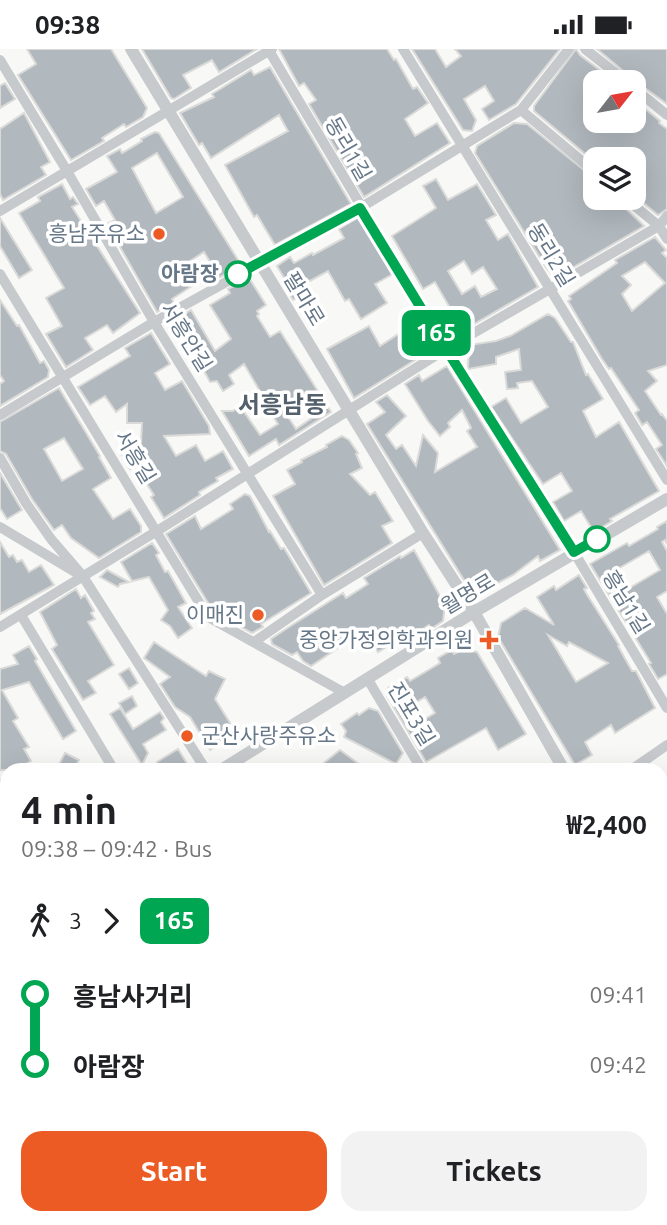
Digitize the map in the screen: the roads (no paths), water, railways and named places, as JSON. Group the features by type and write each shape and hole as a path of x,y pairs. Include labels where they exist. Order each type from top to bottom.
{"street":[{"name":"팔마로","path":"131,49 423,533 474,612 560,763"},
{"name":"동리2길","path":"402,49 667,480"},
{"path":"0,415 153,322 360,208 521,110 569,49"},
{"path":"585,49 611,70"},
{"path":"0,211 270,50"},
{"name":"동리1길","path":"270,50 360,208 574,552"},
{"name":"서흥안길","path":"0,60 153,322 322,595"},
{"path":"646,98 667,115"},
{"path":"521,110 583,162"},
{"path":"640,210 659,226 667,239"},
{"path":"0,627 446,349 659,226 667,216"},
{"name":"서흥길","path":"0,274 208,617 345,692"},
{"path":"0,458 51,539 82,575 202,763"},
{"name":"월명로","path":"231,763 474,612 667,499"},
{"path":"0,527 82,575"},
{"path":"254,642 322,595 423,533"},
{"name":"흥남1길","path":"574,552 667,708"},
{"path":"21,614 110,763"},
{"name":"진포3길","path":"367,678 418,763"},
{"path":"641,763 667,745"}],"place":[{"name":"흥남주유소","path":"159,234"},
{"name":"아람장","path":"238,274"},
{"name":"이매진","path":"258,615"},
{"name":"중앙가정의학과의원","path":"489,640"},
{"name":"군산사랑주유소","path":"187,736"}],"district":[{"name":"서흥남동","path":"282,405"}]}
